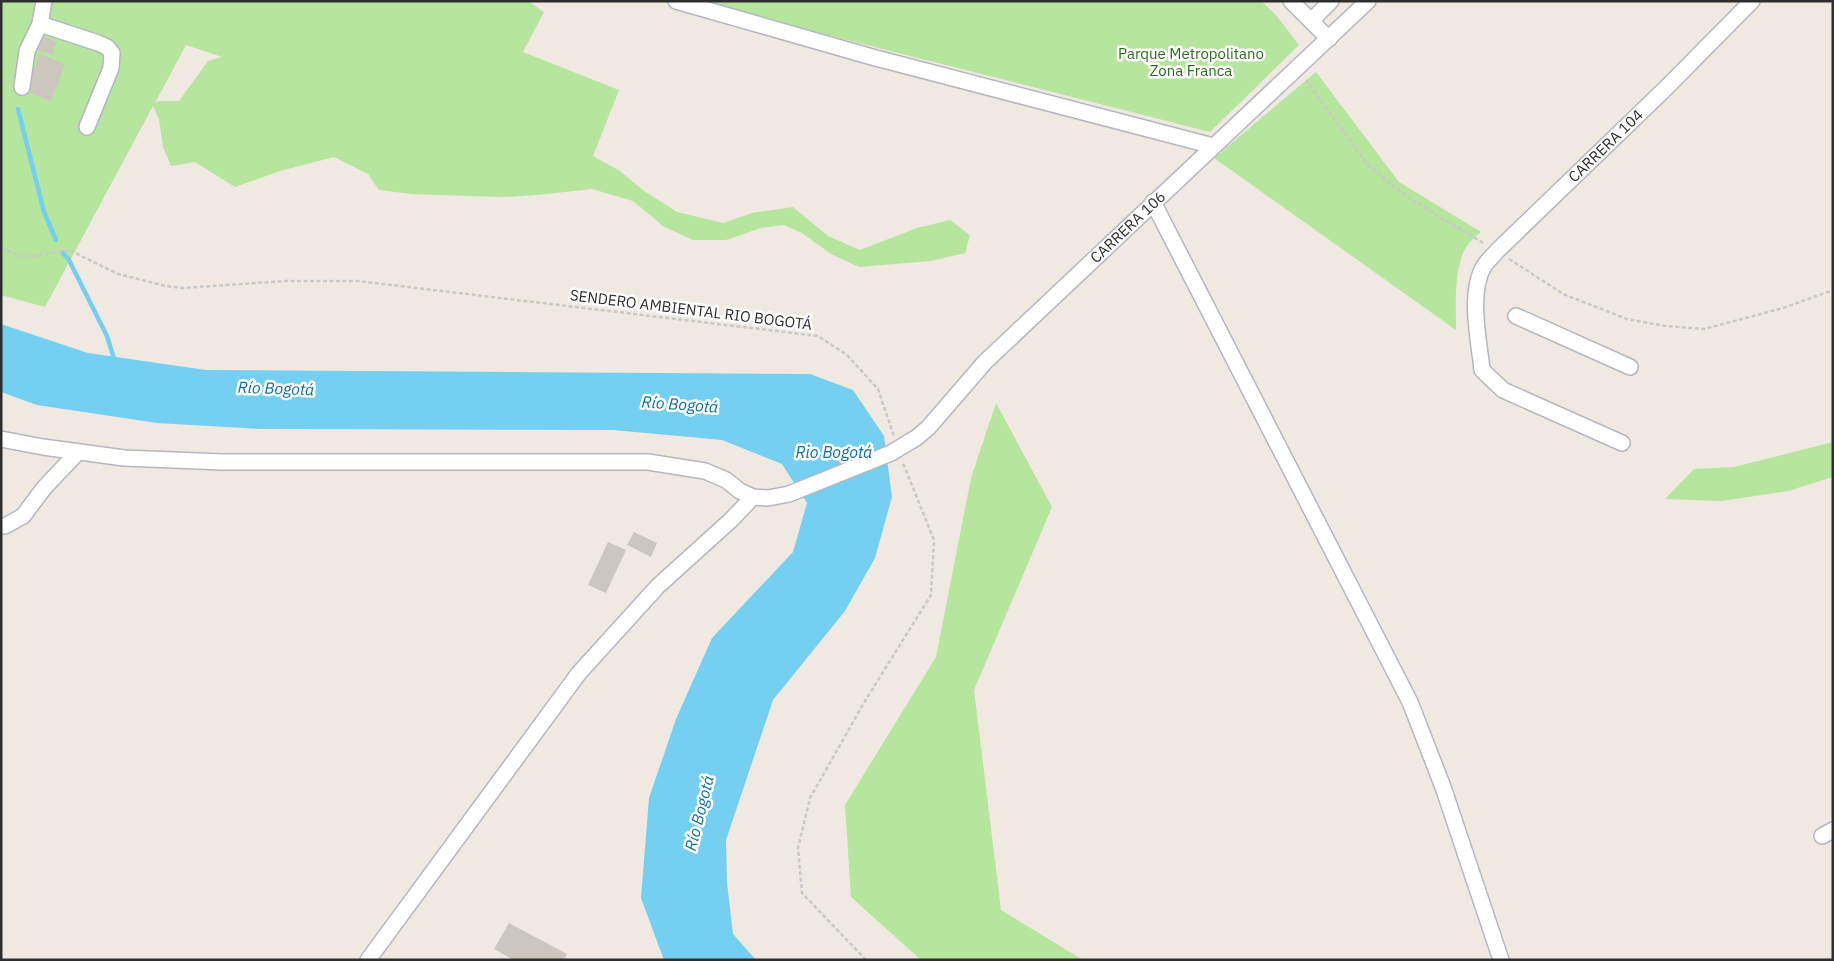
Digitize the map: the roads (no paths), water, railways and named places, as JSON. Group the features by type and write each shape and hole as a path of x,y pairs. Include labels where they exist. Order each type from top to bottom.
{"street":[{"path":"22,87 27,52 40,24 44,1"},
{"path":"676,1 872,57 1213,146"},
{"path":"1291,1 1329,39"},
{"path":"1311,21 1331,1"},
{"name":"CARRERA 106","path":"753,497 768,498 789,494 895,451 928,428 985,362 1368,1"},
{"name":"CARRERA 104","path":"1622,444 1503,390 1482,370 1475,298 1478,281 1484,266 1497,251 1667,87 1752,1"},
{"path":"40,24 107,46 112,53 111,68 87,127"},
{"path":"1153,202 1410,702 1443,787 1501,960"},
{"path":"1516,316 1630,367"},
{"path":"1,439 43,448 124,458 223,462 648,462 705,471 726,480 740,491 753,497 732,520 658,586 579,673 368,960"},
{"path":"1,526 23,516 44,488 78,452"}],"water":[{"name":"Rio Bogotá","path":"1,324 88,353 206,370 810,374 853,390 884,436 892,497 875,558 845,611 773,700 726,840 727,883 733,934 756,960 664,960 641,898 649,798 676,719 712,638 793,552 807,503 782,464 722,440 613,430 259,429 157,423 37,405 1,392"}],"waterway":[{"path":"18,109 44,212 56,240"},
{"path":"63,253 69,260 107,336 115,362"}],"park label":[{"name":"Parque Metropolitano Zona Franca","path":"1191,62"}],"water label":[{"name":"Río Bogotá","path":"276,388"},
{"name":"Río Bogotá","path":"680,404"},
{"name":"Río Bogotá","path":"699,813"}]}
